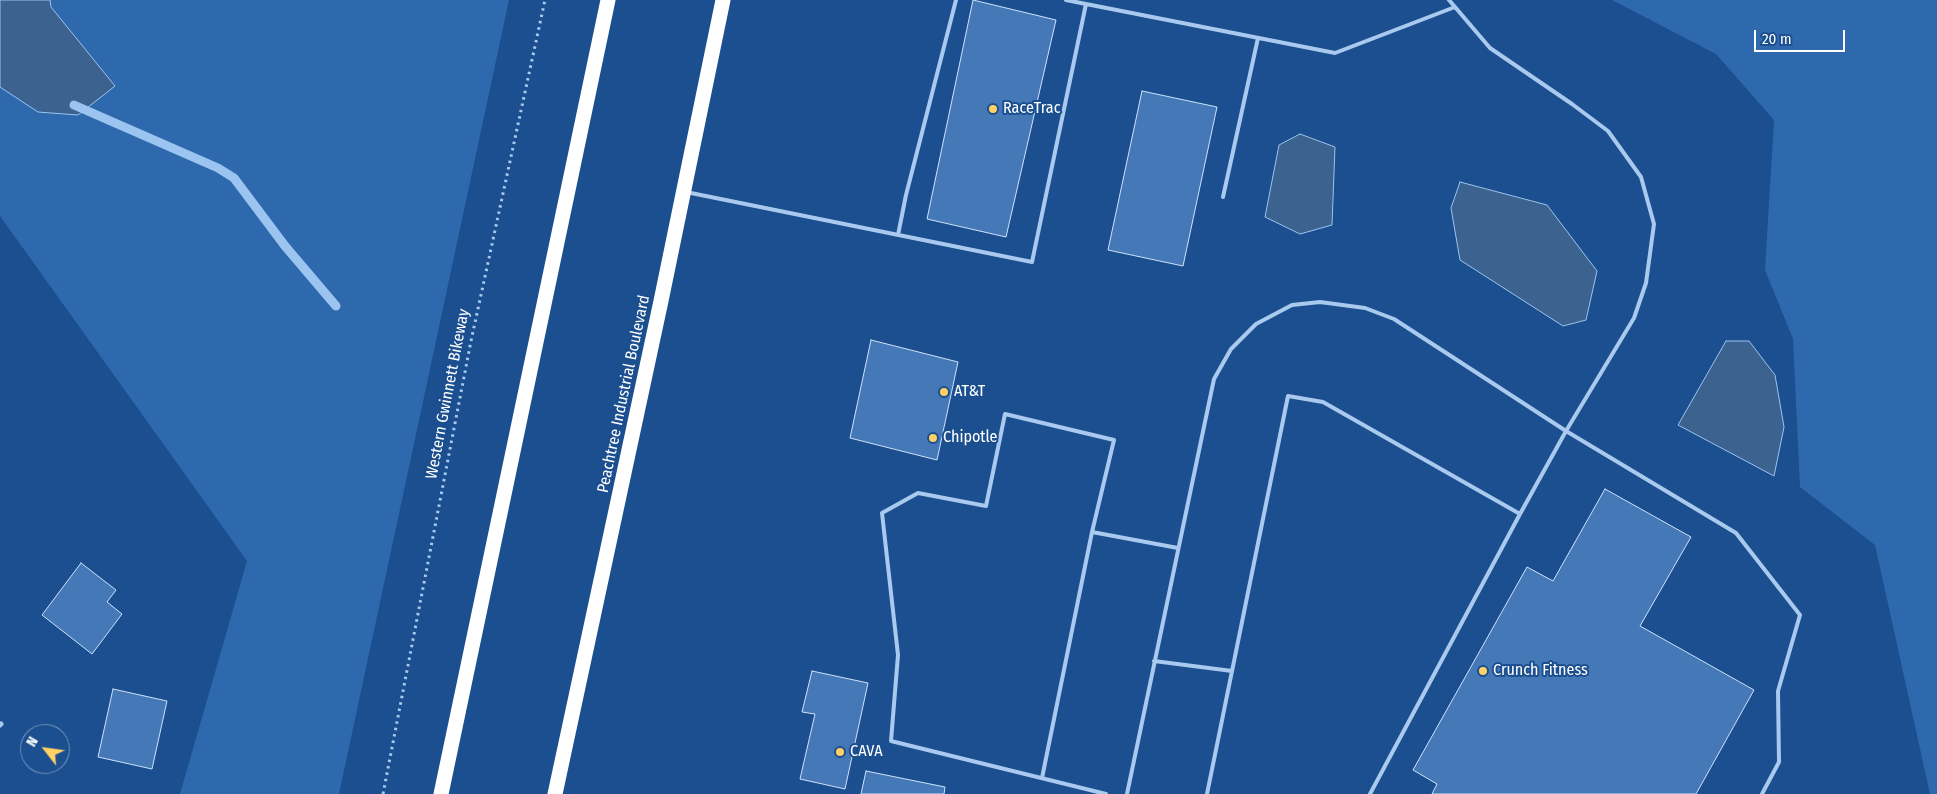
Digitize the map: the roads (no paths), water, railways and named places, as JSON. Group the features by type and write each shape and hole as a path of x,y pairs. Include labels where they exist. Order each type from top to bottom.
{"highway":[{"path":"441,794 608,0"},
{"name":"Peachtree Industrial Boulevard","path":"556,794 723,0"}],"lane":[{"path":"898,235 906,195 956,0"},
{"path":"1066,0 1336,53 1455,7"},
{"path":"1370,794 1566,431 1634,318 1646,283 1654,224 1641,177 1608,131 1490,48 1449,0"},
{"path":"684,192 1032,262 1086,4"},
{"path":"1223,197 1258,38"},
{"path":"1127,794 1214,379 1231,349 1256,324 1292,304 1320,302 1365,308 1394,319 1566,431 1736,534 1800,614 1778,691 1779,762 1762,794"},
{"path":"1207,794 1288,396 1323,402 1520,514"},
{"path":"1042,778 1092,532 1114,440 1005,414 986,506 918,492 882,513 898,655 891,741 1106,794"},
{"path":"1092,532 1178,548"},
{"path":"1154,661 1232,671"}],"waterway":[{"path":"74,105 218,168 234,178 285,246 336,306"}],"place":[{"name":"RaceTrac","path":"993,109"},
{"name":"AT&T","path":"944,392"},
{"name":"Chipotle","path":"933,438"},
{"name":"Crunch Fitness","path":"1483,671"},
{"name":"CAVA","path":"840,752"}]}
